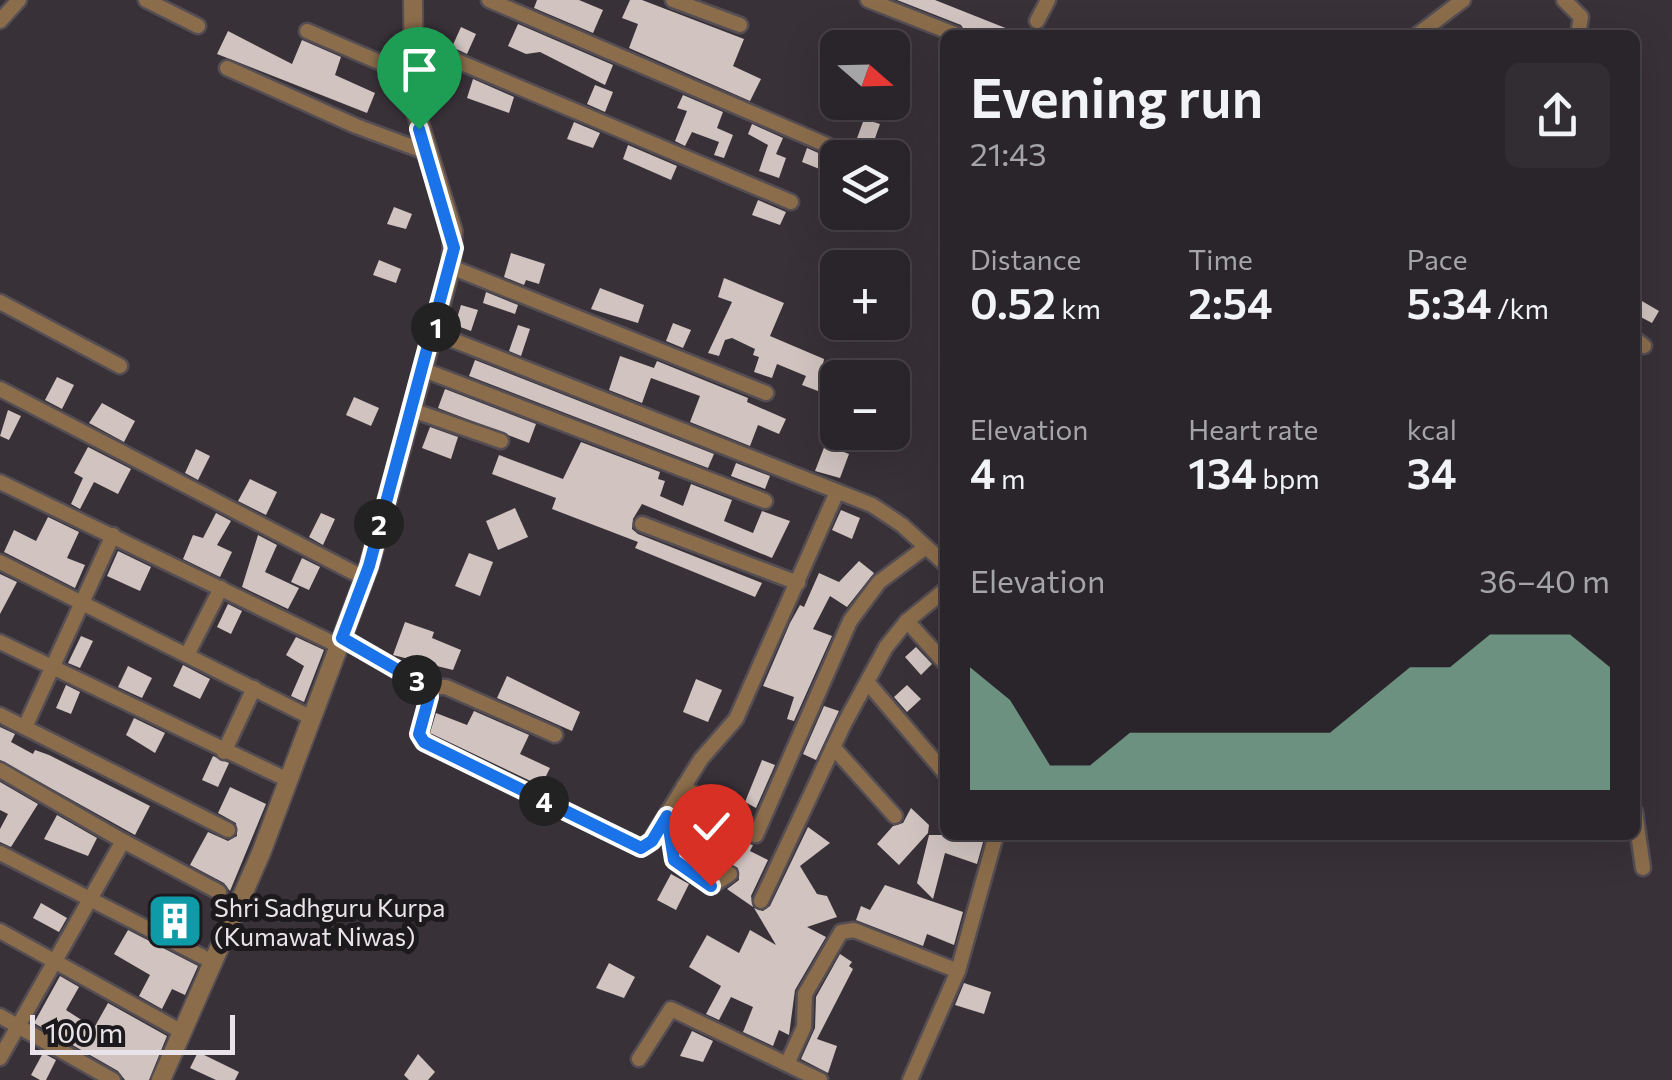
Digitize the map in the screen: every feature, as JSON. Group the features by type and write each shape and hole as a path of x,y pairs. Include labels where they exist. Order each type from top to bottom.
{"street":[{"path":"0,21 18,0"},
{"path":"146,0 198,26"},
{"path":"161,1080 288,780 364,578 451,267 453,231 414,106 413,0"},
{"path":"490,0 820,142"},
{"path":"674,0 740,25"},
{"path":"868,0 944,30"},
{"path":"1038,21 1048,0"},
{"path":"1423,30 1463,0"},
{"path":"1564,0 1590,30"},
{"path":"1579,30 1581,17"},
{"path":"307,31 414,76"},
{"path":"412,42 791,202"},
{"path":"227,68 356,126 426,152"},
{"path":"451,267 766,393"},
{"path":"0,302 120,366"},
{"path":"435,333 888,512 940,560"},
{"path":"424,370 765,501"},
{"path":"0,389 364,578"},
{"path":"412,410 501,441"},
{"path":"0,482 341,642 427,687 446,687 556,735"},
{"path":"427,687 429,697 419,734 424,742 641,848 652,841 684,786 736,719 838,492"},
{"path":"642,524 798,584"},
{"path":"24,726 113,535"},
{"path":"684,786 740,832 756,835 850,621 878,582 926,547"},
{"path":"0,562 312,718"},
{"path":"187,654 221,588"},
{"path":"761,901 833,746 886,647 940,594"},
{"path":"908,622 940,657"},
{"path":"0,642 288,780"},
{"path":"868,684 940,754"},
{"path":"224,752 254,688"},
{"path":"0,716 228,830"},
{"path":"833,746 895,816"},
{"path":"0,770 219,892"},
{"path":"667,816 674,860 711,886 730,874"},
{"path":"0,1058 123,840"},
{"path":"910,1080 958,971 995,840"},
{"path":"1640,840 1644,868"},
{"path":"0,853 203,958"},
{"path":"0,930 175,1028"},
{"path":"786,1064 804,1027 806,994 840,932 854,930 958,971"},
{"path":"639,1059 671,1009 820,1080"},
{"path":"0,1016 114,1080"}],"building":[{"path":"537,0 579,0 603,10 593,33 534,8"},
{"path":"630,0 642,0 744,39 733,66 761,79 750,101 629,48 638,24 622,18"},
{"path":"897,0 935,0 1010,30 964,30 961,25"},
{"path":"518,24 613,65 605,85 540,52 526,54 508,46"},
{"path":"461,27 476,34 467,54 452,47"},
{"path":"228,31 292,64 302,40 341,57 335,75 375,93 367,113 217,54"},
{"path":"473,79 514,97 509,113 467,98"},
{"path":"595,85 613,92 605,112 587,104"},
{"path":"683,95 723,112 717,128 733,135 724,158 714,155 719,142 692,132 685,146 675,141 687,111 677,108"},
{"path":"864,120 880,124 874,140 856,140"},
{"path":"574,122 600,133 593,148 567,139"},
{"path":"752,124 783,138 776,154 786,158 779,178 759,171 768,145 748,134"},
{"path":"628,145 677,166 671,180 623,159"},
{"path":"807,148 820,154 820,169 802,162"},
{"path":"758,200 786,212 780,225 752,215"},
{"path":"394,207 412,214 406,229 387,224"},
{"path":"511,253 545,264 539,284 526,280 524,285 504,277"},
{"path":"379,260 401,269 396,283 373,275"},
{"path":"724,278 784,303 770,336 824,359 820,360 818,391 802,385 806,376 777,364 772,378 754,372 759,357 753,355 755,349 732,338 725,340 719,356 708,353 732,302 718,297"},
{"path":"600,288 644,305 638,323 591,309"},
{"path":"486,292 518,305 515,314 483,303"},
{"path":"1640,300 1659,311 1652,323 1640,317"},
{"path":"461,305 478,310 471,331 455,325"},
{"path":"673,323 691,330 683,348 666,341"},
{"path":"518,325 530,329 521,356 509,351"},
{"path":"620,356 654,368 657,361 748,398 747,402 786,419 779,434 758,425 750,446 690,422 700,396 651,378 642,403 609,390"},
{"path":"475,360 714,454 708,468 469,376"},
{"path":"57,377 74,385 62,409 45,400"},
{"path":"445,389 536,424 529,443 438,408"},
{"path":"354,397 379,408 371,426 346,415"},
{"path":"102,403 135,421 124,442 89,423"},
{"path":"8,410 21,416 9,440 0,436"},
{"path":"430,427 458,437 451,459 422,448"},
{"path":"581,442 660,472 658,479 665,481 660,496 683,506 691,484 732,500 724,521 753,533 762,511 790,521 772,558 642,504 633,519 632,529 638,534 762,583 755,597 635,548 638,542 552,509 556,498 492,474 499,455 563,479"},
{"path":"88,447 131,469 118,494 94,482 80,509 71,504 83,478 74,473"},
{"path":"196,449 210,456 198,480 185,473"},
{"path":"823,450 849,454 840,478 815,471"},
{"path":"736,463 770,476 765,489 731,476"},
{"path":"250,479 277,492 266,515 238,501"},
{"path":"515,508 528,537 498,550 486,521"},
{"path":"841,510 860,518 852,539 832,530"},
{"path":"216,513 231,521 217,545 232,552 220,577 183,559 193,535 203,538"},
{"path":"321,513 335,519 323,545 309,537"},
{"path":"48,517 79,532 67,558 85,565 75,588 4,552 14,530 36,541"},
{"path":"258,535 277,545 265,572 299,588 288,609 242,587"},
{"path":"118,551 151,567 140,591 107,576"},
{"path":"469,553 493,562 480,596 455,586"},
{"path":"302,558 320,567 309,590 291,582"},
{"path":"859,561 874,573 847,607 830,596 813,629 832,636 794,721 787,719 794,697 763,686 790,623 800,605 804,607 819,573 839,582"},
{"path":"0,574 17,582 0,614"},
{"path":"228,604 242,611 231,634 217,627"},
{"path":"405,622 434,632 432,638 461,650 453,670 393,655"},
{"path":"81,636 93,641 80,668 68,663"},
{"path":"296,637 324,650 304,702 291,696 304,666 286,655"},
{"path":"916,647 932,664 921,675 905,657"},
{"path":"183,665 210,679 200,699 173,686"},
{"path":"128,666 152,678 142,698 118,687"},
{"path":"507,676 580,712 572,731 497,698"},
{"path":"696,679 722,690 708,722 683,712"},
{"path":"66,685 80,692 71,714 56,708"},
{"path":"907,685 921,699 907,712 894,697"},
{"path":"824,706 839,711 816,760 803,754"},
{"path":"474,711 529,735 520,754 550,768 541,786 430,733 436,713 467,725"},
{"path":"134,718 165,733 155,753 126,735"},
{"path":"0,727 15,734 11,742 33,754 35,750 49,755 150,806 135,835 0,760"},
{"path":"213,756 229,763 218,787 202,780"},
{"path":"762,760 775,765 756,808 745,802"},
{"path":"0,782 38,804 11,847 0,842 0,829 8,814 0,810"},
{"path":"230,787 266,804 230,891 224,883 190,865 208,832 228,841 237,836 236,823 218,813"},
{"path":"689,804 733,840 753,845 750,851 768,860 751,896 753,907 727,889 739,880 738,868 695,847 697,843 681,834 678,820"},
{"path":"911,808 929,825 928,833 899,865 877,844 893,826 903,823"},
{"path":"57,815 97,838 88,856 44,839"},
{"path":"808,827 830,843 800,866 817,894 827,896 837,917 807,927 826,937 795,990 789,1035 779,1030 773,1046 743,1032 753,1007 731,997 719,1020 706,1014 721,986 689,967 707,935 739,953 750,930 776,945 754,908 763,911 770,906"},
{"path":"929,835 940,835 940,840 984,840 977,864 945,853 933,899 917,883"},
{"path":"671,874 689,884 676,910 657,900"},
{"path":"885,885 963,912 954,945 927,934 923,946 856,920 861,906 870,910"},
{"path":"41,903 67,918 59,932 33,918"},
{"name":"Shri Sadhguru Kurpa (Kumawat Niwas)","path":"175,904 188,911 177,932 164,925"},
{"path":"128,930 198,966 185,995 172,989 162,1009 139,996 150,975 114,954"},
{"path":"840,954 852,962 849,966 853,969 817,1039 837,1046 828,1073 801,1059 815,1028 816,997"},
{"path":"609,963 635,977 624,998 596,988"},
{"path":"60,976 79,987 66,1010 94,1028 108,1003 167,1036 149,1080 125,1080 118,1071 34,1023"},
{"path":"964,983 991,992 984,1014 955,1005"},
{"path":"692,1031 713,1041 703,1062 680,1056"},
{"path":"198,1052 239,1072 235,1080 216,1080 190,1068"},
{"path":"43,1053 56,1060 46,1080 40,1080 31,1075"},
{"path":"418,1054 435,1072 428,1080 409,1080 404,1075"}],"place":[{"name":"Shri Sadhguru Kurpa (Kumawat Niwas)","path":"175,921"}],"route":[{"path":"419,129 453,231 454,248 435,333 369,566 342,638 427,687 430,692 419,734 424,742 641,848 652,841 667,816 668,843 674,860 700,882 711,886"}]}
